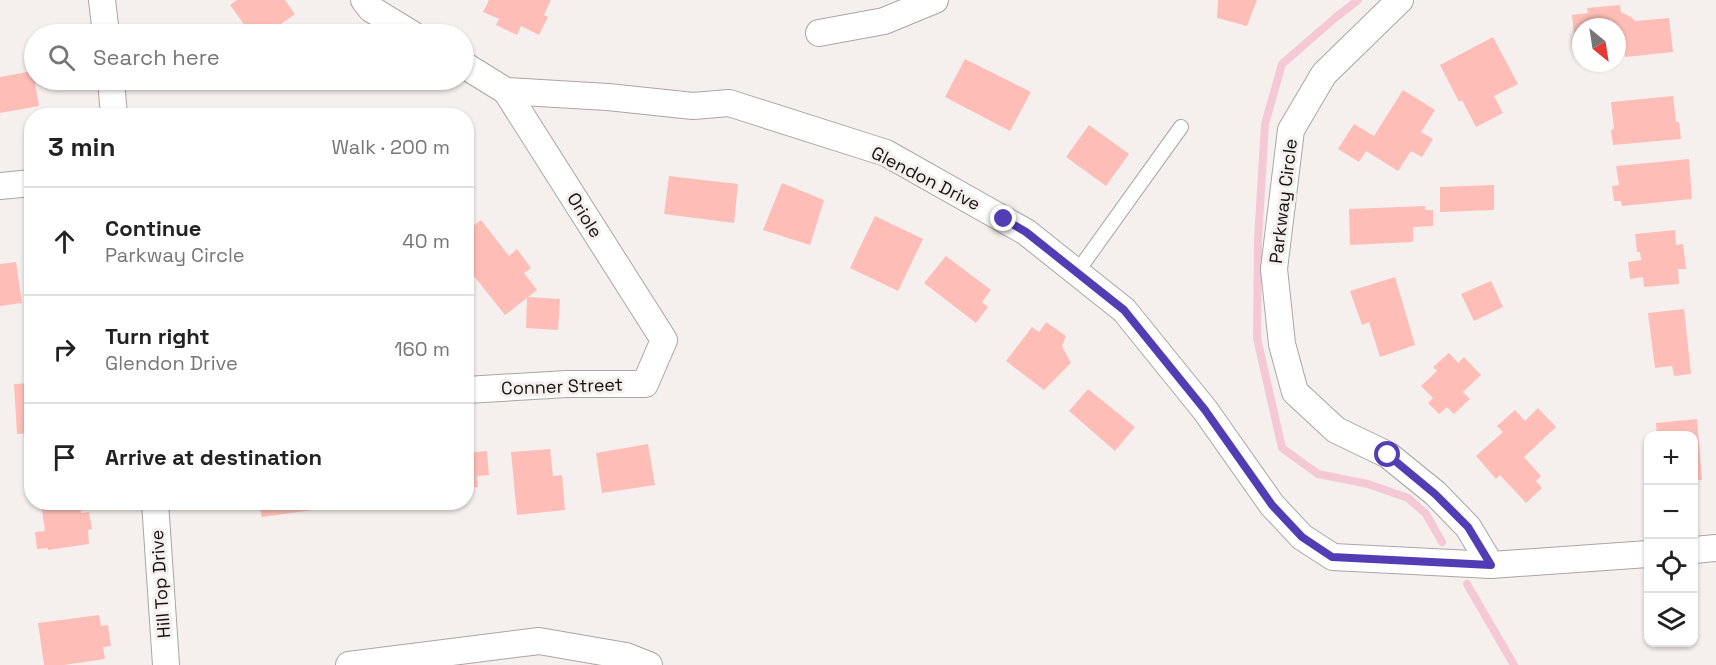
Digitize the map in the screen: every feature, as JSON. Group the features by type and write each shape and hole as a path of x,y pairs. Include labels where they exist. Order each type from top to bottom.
{"street":[{"path":"102,0 105,24"},
{"path":"364,0 371,9 396,24"},
{"path":"819,33 884,21 935,0"},
{"name":"Parkway Circle","path":"1400,0 1324,74 1291,130 1274,269 1282,344 1295,392 1336,430 1388,455 1435,494 1468,527 1491,565"},
{"name":"Glendon Drive","path":"474,71 506,91 608,97 693,106 729,103 886,153 1026,232 1124,310 1205,410 1272,505 1302,537 1332,557 1491,565 1644,554"},
{"path":"112,90 113,108"},
{"name":"Oriole","path":"506,91 664,340"},
{"path":"0,186 24,184"},
{"name":"Conner Street","path":"474,390 567,384 645,384 664,340"},
{"name":"Hill Top Drive","path":"155,510 166,665"},
{"path":"1698,550 1716,548"},
{"path":"349,665 539,641 626,656 650,665"}],"lane":[{"path":"1077,272 1181,127"}],"building":[{"path":"237,0 285,0 295,14 281,24 244,24 230,5"},
{"path":"489,0 551,0 544,15 548,17 539,35 521,26 517,35 496,25 499,19 483,12"},
{"path":"1218,0 1257,0 1247,26 1217,18"},
{"path":"1620,5 1621,12 1635,21 1669,18 1673,52 1626,57 1626,18 1572,18 1572,15 1588,13 1587,8"},
{"path":"1493,37 1518,84 1494,96 1503,113 1476,127 1462,100 1459,102 1440,65"},
{"path":"965,59 1031,92 1010,131 945,97"},
{"path":"24,73 24,90 36,90 39,106 0,113 0,77"},
{"path":"1403,90 1435,110 1421,132 1433,139 1422,157 1411,151 1398,171 1366,151 1359,162 1338,149 1354,124 1374,136"},
{"path":"1673,96 1676,122 1679,122 1681,139 1613,145 1611,102"},
{"path":"1089,125 1129,154 1106,186 1066,157"},
{"path":"1689,159 1692,199 1622,206 1621,201 1614,201 1612,186 1619,185 1616,166"},
{"path":"669,176 738,184 734,223 664,214"},
{"path":"782,183 824,200 810,245 763,230"},
{"path":"1494,185 1494,210 1440,212 1440,187"},
{"path":"1425,206 1425,210 1433,210 1433,226 1413,227 1413,242 1350,245 1349,209"},
{"path":"875,216 923,239 898,291 850,268"},
{"path":"481,220 509,256 517,249 531,268 524,273 537,290 528,297 560,299 558,330 526,328 527,298 505,315 474,276 474,226"},
{"path":"1675,230 1676,245 1683,244 1686,269 1678,269 1679,284 1644,287 1643,277 1630,279 1628,262 1641,260 1640,252 1637,252 1635,234"},
{"path":"946,256 991,290 982,302 988,307 976,323 924,283"},
{"path":"16,262 22,303 0,306 0,264"},
{"path":"1395,277 1415,345 1380,357 1369,322 1362,325 1350,291"},
{"path":"1491,281 1503,307 1474,321 1461,294"},
{"path":"1684,309 1691,374 1674,376 1672,366 1655,368 1648,313"},
{"path":"1046,322 1066,336 1062,346 1071,363 1044,390 1006,361 1032,327 1039,332"},
{"path":"1449,353 1458,363 1464,357 1481,375 1463,392 1470,399 1454,414 1447,407 1439,414 1428,403 1433,398 1421,386 1437,371 1433,367"},
{"path":"24,383 24,434 17,434 14,384"},
{"path":"1088,389 1135,427 1115,451 1069,411"},
{"path":"1538,408 1556,427 1524,457 1541,476 1536,481 1542,488 1526,503 1500,475 1496,479 1476,456 1503,432 1497,426 1515,410 1525,421"},
{"path":"1697,419 1698,431 1657,431 1656,423"},
{"path":"1698,431 1702,480 1698,480"},
{"path":"648,444 655,485 602,493 596,453"},
{"path":"550,449 553,476 562,475 565,510 517,515 511,452"},
{"path":"487,451 489,475 477,476 478,487 474,487 474,452"},
{"path":"42,510 89,512 92,529 88,530 89,544 48,550 48,548 37,549 35,532 45,531"},
{"path":"260,510 312,510 262,517"},
{"path":"99,615 101,626 108,625 111,646 103,647 105,659 64,665 44,665 38,623"}],"waterway":[{"path":"1358,0 1282,64 1265,124 1258,239 1257,338 1282,448 1318,474 1368,484 1408,498 1426,514 1442,542"},
{"path":"1467,584 1514,665"}],"route":[{"path":"1004,219 1026,232 1124,310 1205,410 1272,505 1302,537 1332,557 1491,565 1468,527 1435,494 1388,455"}]}
